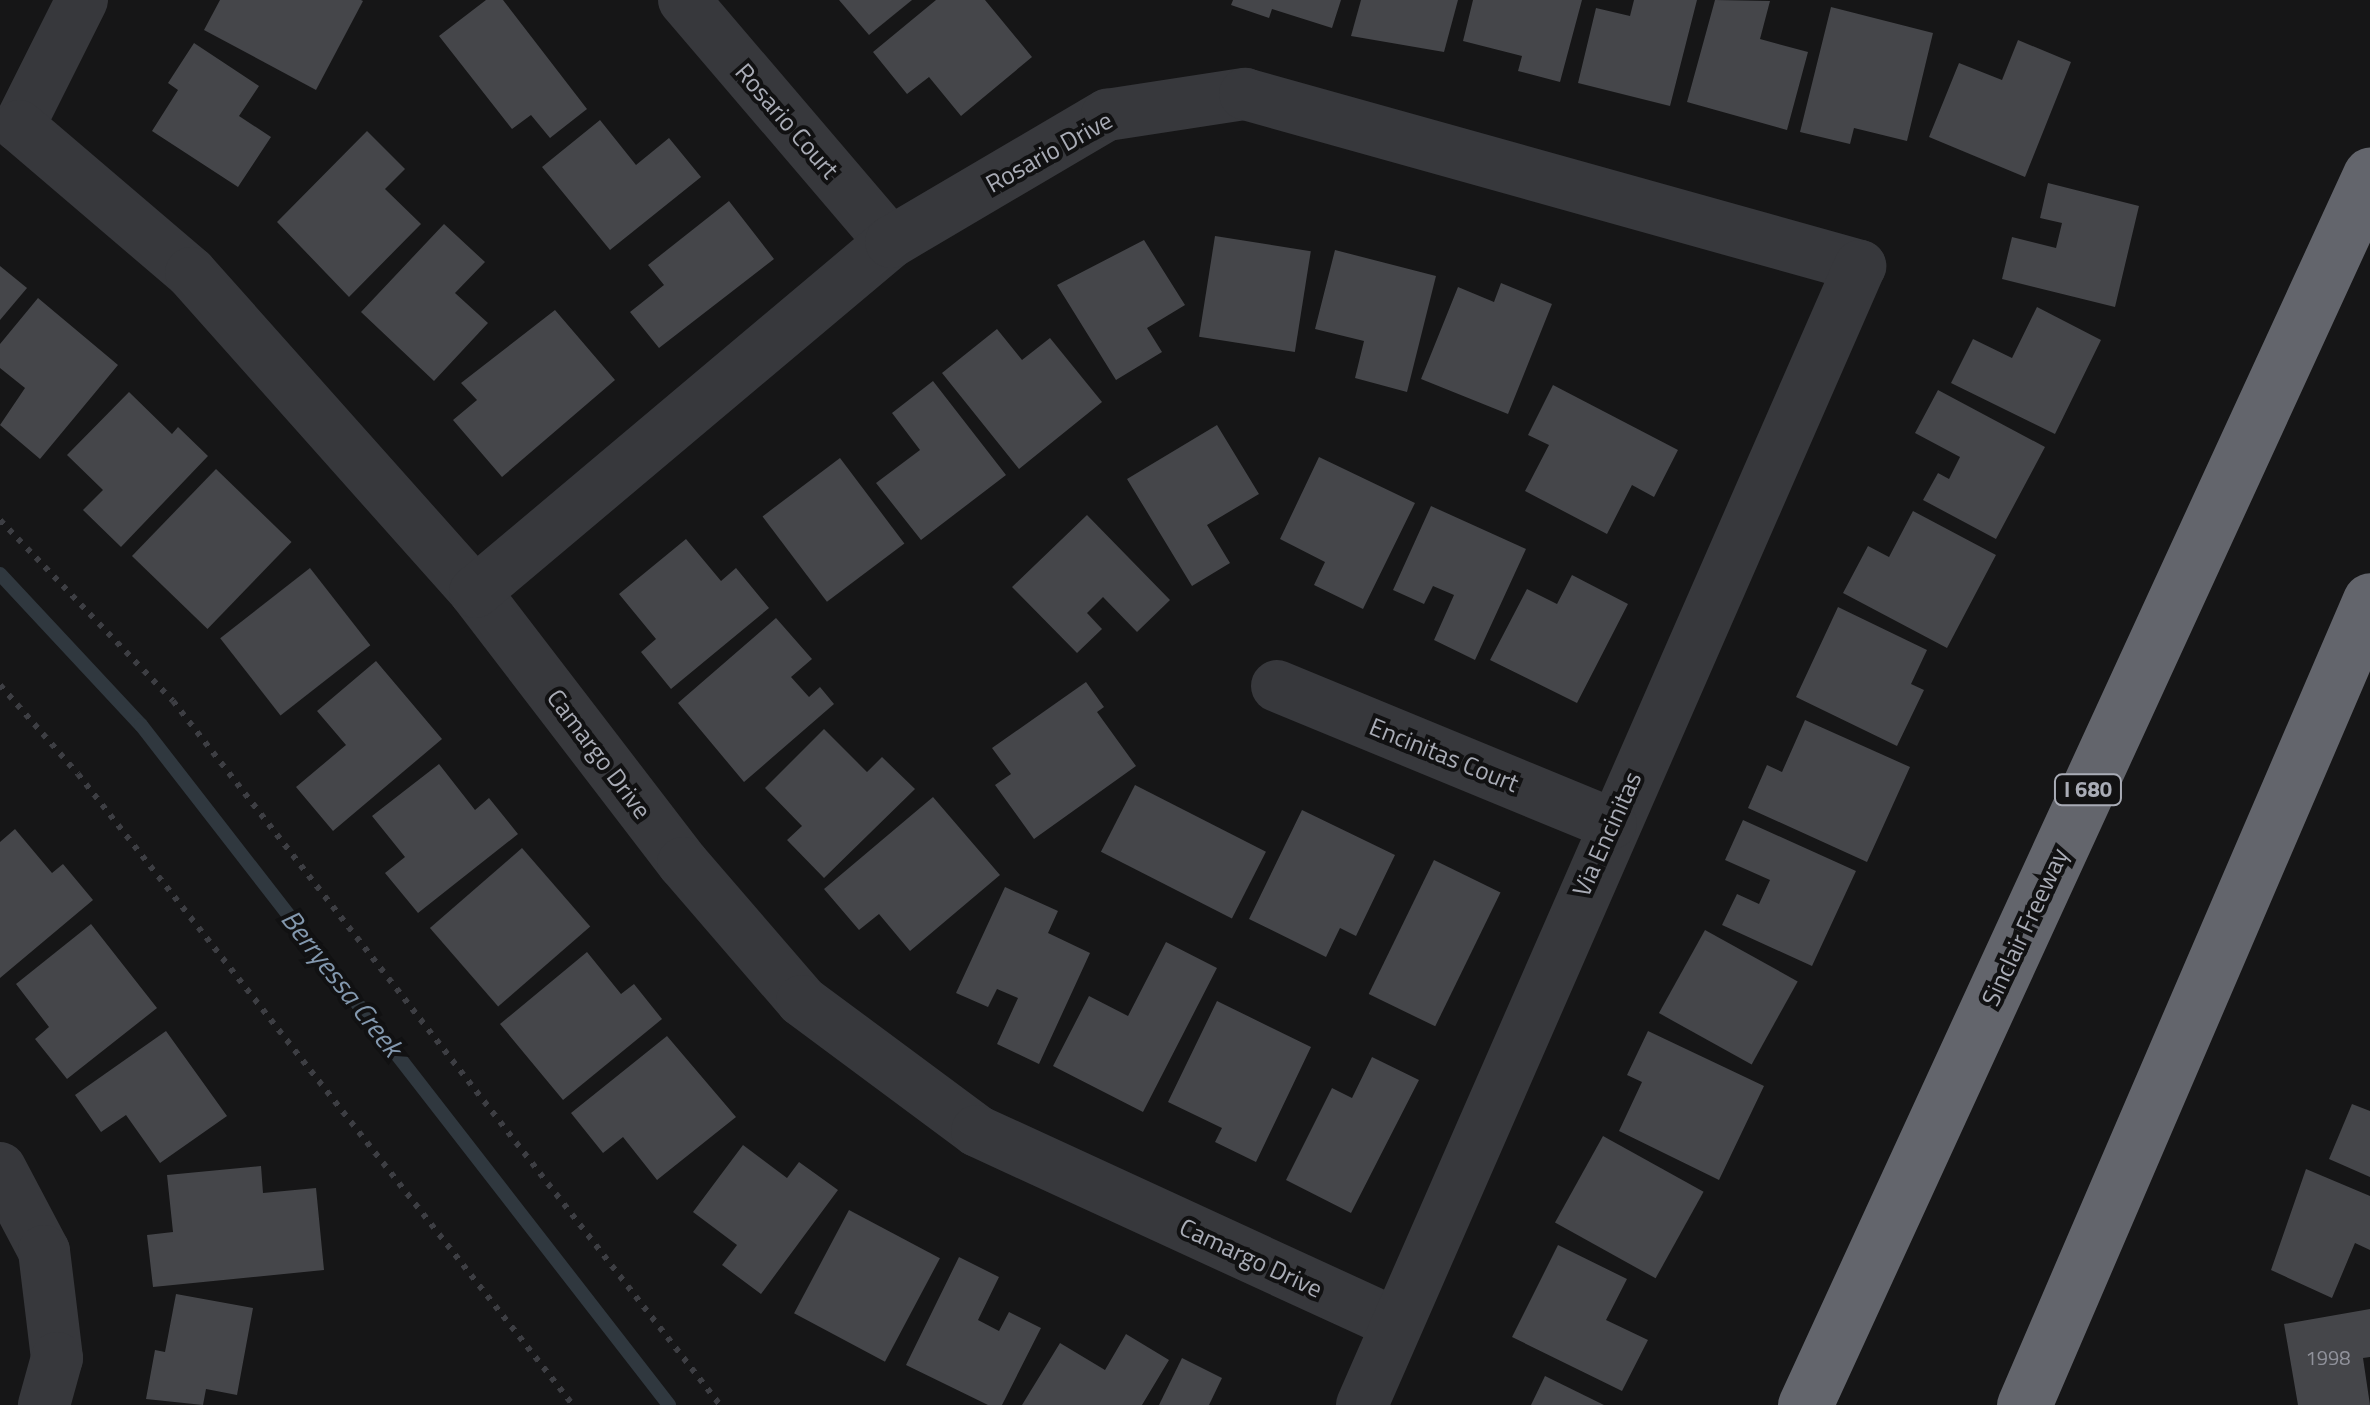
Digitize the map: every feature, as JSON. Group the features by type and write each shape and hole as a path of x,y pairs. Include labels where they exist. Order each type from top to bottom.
{"highway":[{"name":"Sinclair Freeway","path":"1805,1405 2370,175"},
{"path":"2024,1405 2370,600"}],"street":[{"name":"Camargo Drive","path":"82,0 19,126 192,274 475,592 683,863 802,1001 977,1132 1395,1323"},
{"name":"Rosario Court","path":"684,0 891,242"},
{"name":"Rosario Drive","path":"475,592 891,242 1107,114 1245,94 1860,266"},
{"name":"Via Encinitas","path":"1362,1405 1612,824 1860,266"},
{"name":"Encinitas Court","path":"1276,686 1612,824"},
{"path":"0,1168 44,1251 58,1358 44,1405"}],"path":[{"path":"0,520 173,701 720,1405"},
{"path":"0,685 78,774 573,1405"}],"building":[{"path":"220,0 363,1 316,90 204,30"},
{"path":"486,0 503,0 587,109 550,138 531,115 512,129 439,36"},
{"path":"839,0 912,0 869,35"},
{"path":"936,0 985,0 1032,57 961,116 929,77 907,94 873,52"},
{"path":"1233,0 1341,0 1332,28 1272,9 1269,18 1231,5"},
{"path":"1361,0 1458,0 1444,52 1351,36"},
{"path":"1473,0 1582,0 1560,82 1518,71 1522,56 1463,41"},
{"path":"1634,0 1697,0 1670,106 1578,83 1596,8 1630,16"},
{"path":"1715,0 1770,1 1760,39 1808,52 1787,130 1687,102"},
{"path":"1831,7 1933,33 1907,141 1854,128 1850,144 1800,132"},
{"path":"2018,40 2071,62 2025,177 1929,137 1959,63 2002,80"},
{"path":"194,43 259,86 239,116 271,137 238,187 152,131 178,90 168,83"},
{"path":"600,120 636,165 669,138 701,177 610,250 542,167"},
{"path":"367,131 405,169 385,189 421,224 349,297 277,222"},
{"path":"2048,183 2139,206 2115,307 2002,279 2012,237 2056,248 2062,223 2040,218"},
{"path":"729,201 774,259 659,348 630,312 664,285 648,265"},
{"path":"444,224 485,262 455,293 488,323 434,381 361,312"},
{"path":"1215,236 1311,251 1295,352 1199,337"},
{"path":"1144,240 1185,305 1147,328 1162,352 1116,380 1057,285"},
{"path":"1335,250 1436,276 1407,392 1355,378 1364,341 1315,329"},
{"path":"0,266 27,288 0,320"},
{"path":"1501,283 1552,304 1508,414 1421,379 1458,287 1494,302"},
{"path":"38,298 118,365 40,459 0,425 25,388 0,368 0,344"},
{"path":"2037,307 2101,340 2055,434 1951,383 1973,339 2012,358"},
{"path":"555,310 615,380 502,477 453,420 477,400 461,383"},
{"path":"997,329 1022,360 1050,338 1102,402 1019,469 942,373"},
{"path":"933,381 1006,475 921,540 876,483 920,450 892,413"},
{"path":"1553,385 1678,450 1654,497 1632,485 1607,534 1525,491 1549,445 1528,435"},
{"path":"1938,390 2045,447 1996,539 1923,500 1938,473 1949,479 1960,457 1915,433"},
{"path":"129,392 172,434 178,427 208,456 121,547 83,510 103,490 67,455"},
{"path":"1217,425 1259,494 1207,525 1230,563 1192,586 1127,479"},
{"path":"1319,457 1415,503 1363,609 1314,585 1325,562 1280,539"},
{"path":"840,458 904,543 827,602 763,516"},
{"path":"216,469 292,542 207,629 132,556"},
{"path":"1431,506 1526,549 1475,660 1434,640 1454,595 1433,586 1424,604 1393,590"},
{"path":"1913,511 1996,555 1947,648 1843,593 1868,546 1889,557"},
{"path":"1087,515 1170,600 1137,632 1103,597 1087,613 1102,629 1077,653 1012,587"},
{"path":"686,539 721,581 736,568 769,608 671,689 641,652 656,639 619,594"},
{"path":"310,568 370,645 281,715 220,638"},
{"path":"1572,575 1628,604 1577,703 1490,660 1527,589 1557,604"},
{"path":"1838,607 1927,650 1911,684 1924,690 1897,746 1796,697"},
{"path":"776,618 812,659 791,677 809,697 820,687 834,704 744,782 678,703"},
{"path":"376,661 442,739 333,831 296,787 346,745 317,711"},
{"path":"1086,682 1104,707 1097,712 1136,766 1034,839 995,785 1011,774 992,748"},
{"path":"1805,720 1910,767 1867,862 1748,808 1767,765 1782,772"},
{"path":"824,729 867,772 882,757 915,789 824,878 787,840 802,826 765,788"},
{"path":"439,764 475,810 489,798 518,834 418,913 385,873 405,857 372,816"},
{"path":"1135,785 1266,852 1232,919 1101,852"},
{"path":"933,797 1000,875 910,951 879,914 859,930 824,889"},
{"path":"1302,810 1395,855 1356,936 1340,928 1326,957 1249,919"},
{"path":"1743,820 1856,871 1812,966 1722,925 1737,894 1759,904 1770,880 1725,860"},
{"path":"15,829 52,873 63,864 93,900 0,978 0,842"},
{"path":"522,848 590,926 498,1007 430,928"},
{"path":"1434,860 1501,892 1435,1026 1369,994"},
{"path":"1005,887 1058,911 1048,933 1090,953 1039,1064 997,1044 1018,998 997,989 988,1007 956,993"},
{"path":"91,924 157,1008 67,1079 35,1039 49,1027 16,984"},
{"path":"1705,930 1798,981 1752,1064 1659,1013"},
{"path":"1166,942 1217,968 1143,1112 1053,1066 1089,996 1128,1016"},
{"path":"587,952 621,994 634,984 662,1019 563,1100 500,1024"},
{"path":"1217,1001 1311,1047 1256,1162 1215,1142 1222,1128 1168,1102"},
{"path":"166,1031 227,1116 160,1163 126,1115 101,1132 75,1095"},
{"path":"1648,1031 1764,1086 1719,1180 1619,1131 1642,1082 1627,1075"},
{"path":"667,1036 736,1117 657,1180 623,1137 603,1153 571,1113"},
{"path":"1372,1057 1419,1080 1351,1213 1286,1180 1332,1088 1352,1098"},
{"path":"2352,1104 2370,1111 2370,1177 2329,1159"},
{"path":"1603,1136 1704,1192 1656,1278 1555,1223"},
{"path":"743,1145 787,1178 799,1162 838,1190 761,1294 722,1265 737,1245 693,1212"},
{"path":"261,1166 263,1193 316,1188 324,1270 153,1287 147,1235 173,1232 167,1175"},
{"path":"2306,1169 2370,1196 2370,1250 2355,1243 2332,1298 2271,1270"},
{"path":"849,1210 940,1258 885,1362 794,1313"},
{"path":"1558,1245 1627,1279 1606,1320 1648,1340 1622,1391 1512,1337"},
{"path":"959,1257 999,1277 978,1320 999,1331 1009,1312 1041,1328 1002,1405 988,1405 906,1365"},
{"path":"176,1294 253,1308 237,1395 206,1389 203,1405 146,1399 155,1350 165,1352"},
{"path":"2370,1309 2370,1357 2363,1358 2370,1405 2298,1405 2284,1324"},
{"path":"1126,1334 1169,1360 1142,1405 1022,1405 1060,1343 1105,1370"},
{"path":"1182,1358 1222,1378 1209,1405 1159,1405"},
{"path":"1545,1376 1604,1405 1531,1405"}],"waterway":[{"name":"Berryessa Creek","path":"0,574 141,725 669,1405"}]}
